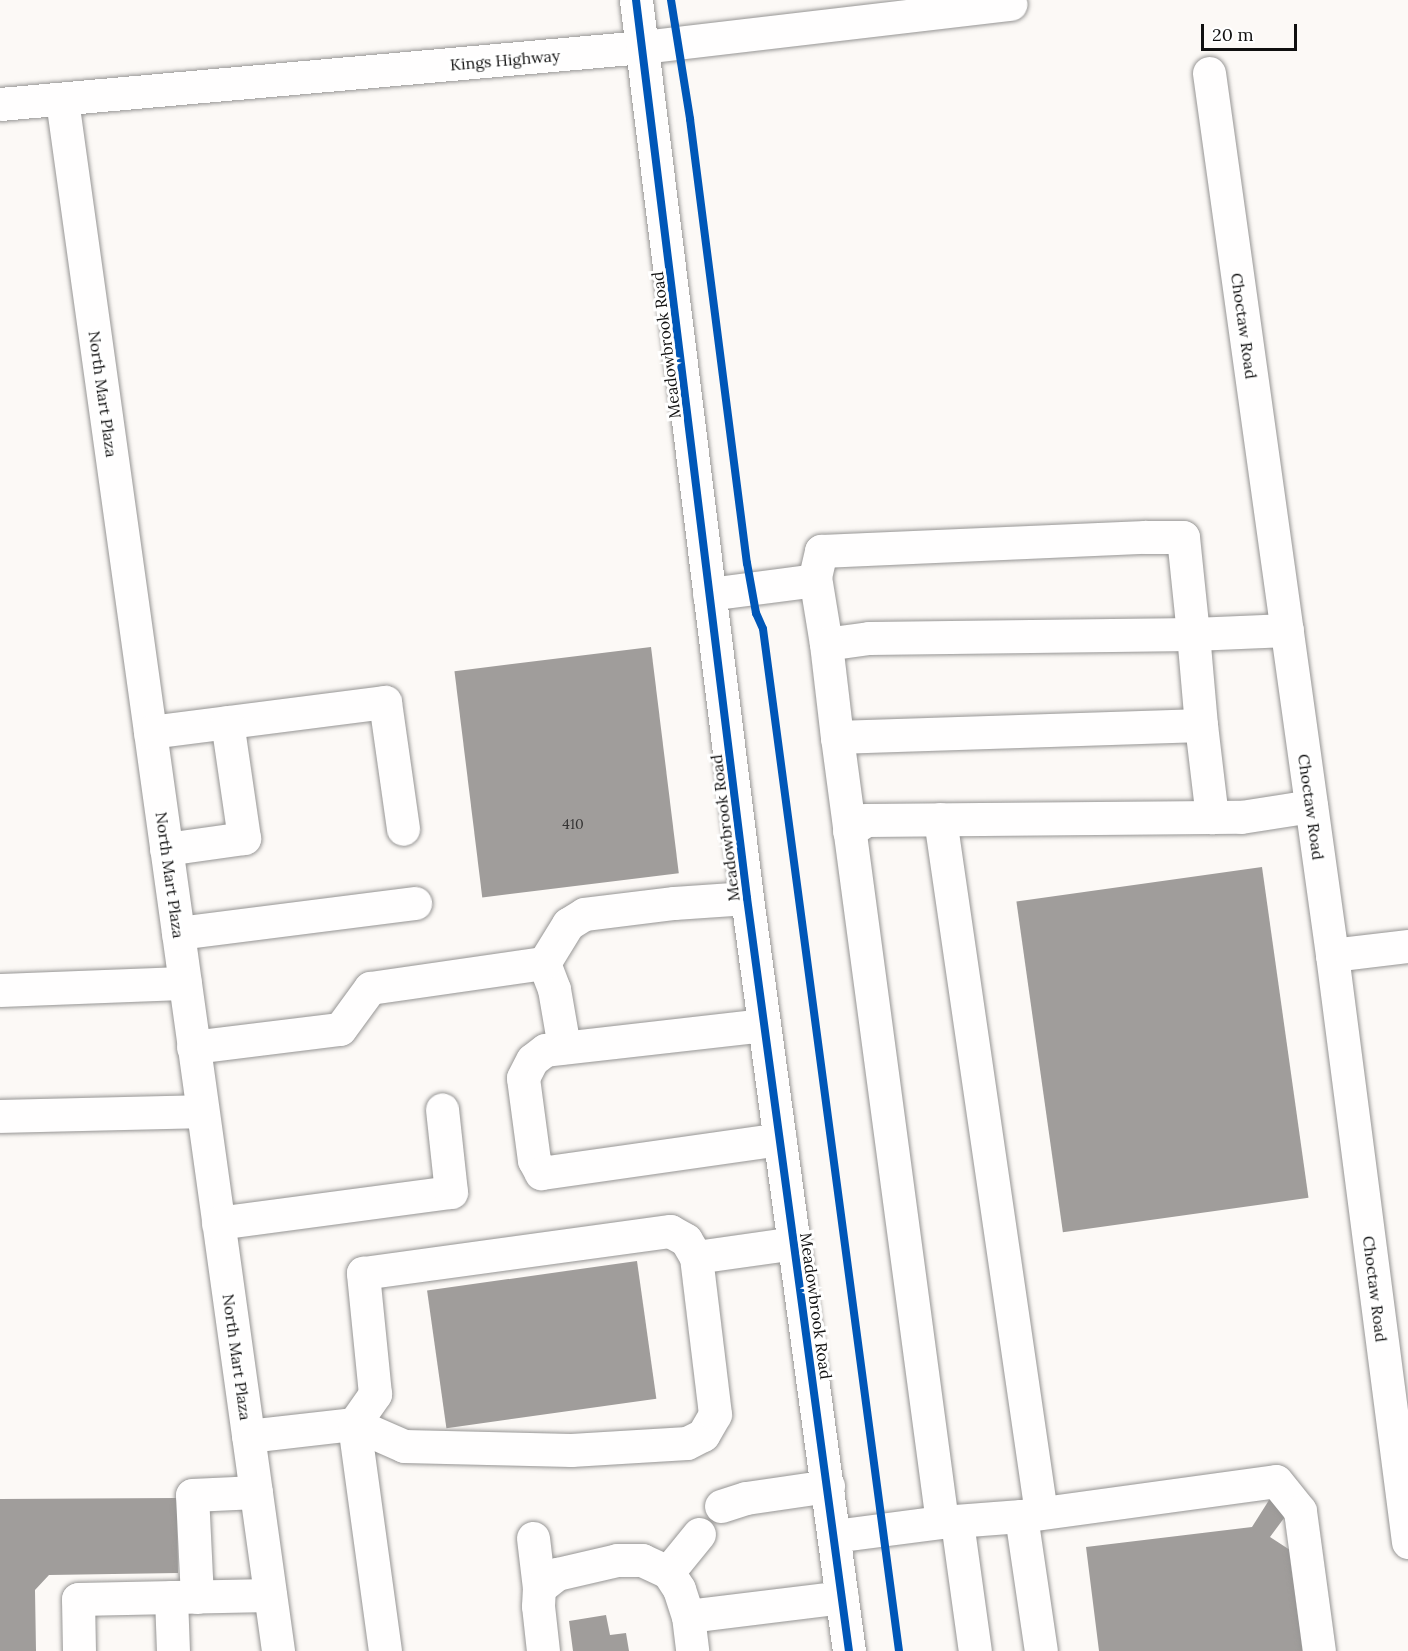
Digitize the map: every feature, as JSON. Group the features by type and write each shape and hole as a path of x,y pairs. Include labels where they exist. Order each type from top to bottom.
{"street":[{"name":"Meadowbrook Road","path":"636,0 747,898 849,1651"},
{"name":"Kings Highway","path":"0,104 643,47 1010,4"},
{"name":"Choctaw Road","path":"1209,73 1332,955 1408,1542"},
{"name":"North Mart Plaza","path":"62,100 278,1651"},
{"path":"975,1651 950,1522 849,831 826,644 815,580 821,551 1183,537 1212,817"},
{"path":"709,594 815,580"},
{"path":"826,644 869,638 1193,634 1287,630"},
{"path":"150,732 385,702 403,829"},
{"path":"166,849 244,838 227,722"},
{"path":"837,737 1201,725"},
{"path":"849,831 866,820 1241,817 1311,806"},
{"path":"940,819 1031,1514 1041,1651"},
{"path":"544,963 568,924 584,914 674,903 747,898"},
{"path":"178,933 415,903"},
{"path":"1332,955 1408,946"},
{"path":"193,1047 340,1029 370,988 544,963"},
{"path":"544,963 554,989 564,1047"},
{"path":"0,990 184,983"},
{"path":"764,1025 545,1050 532,1060 523,1078 534,1160 541,1173 780,1139"},
{"path":"218,1223 451,1192 442,1109"},
{"path":"0,1116 202,1111"},
{"path":"248,1436 354,1424 404,1446 571,1450 687,1443 703,1434 715,1414 696,1257 686,1240 670,1231 363,1274 375,1394 354,1424 385,1651"},
{"path":"696,1257 794,1243"},
{"path":"834,1536 1031,1514 1276,1482 1300,1511 1319,1651"},
{"path":"721,1506 746,1498 828,1486"},
{"path":"173,1651 184,1597 192,1495 256,1492"},
{"path":"668,1572 699,1534"},
{"path":"532,1538 539,1588 538,1606 543,1651"},
{"path":"539,1588 557,1574 618,1560 642,1560 668,1572 679,1589 688,1616 692,1651"},
{"path":"78,1651 78,1599 270,1595"},
{"path":"688,1616 842,1597"}],"building":[{"path":"651,647 679,873 482,897 454,671"},
{"path":"1262,867 1308,1198 1063,1232 1016,902"},
{"path":"637,1261 656,1399 446,1428 427,1291"},
{"path":"1271,1497 1287,1514 1270,1537 1290,1550 1305,1651 1099,1651 1086,1547 1252,1527"},
{"path":"177,1498 178,1573 49,1575 35,1590 36,1651 0,1651 0,1499"},
{"path":"606,1615 610,1635 626,1633 629,1651 573,1651 569,1621"}],"cycle path":[{"path":"636,0 747,898 849,1651"},
{"path":"671,0 690,119 747,563 756,613 763,629 899,1651"}]}
